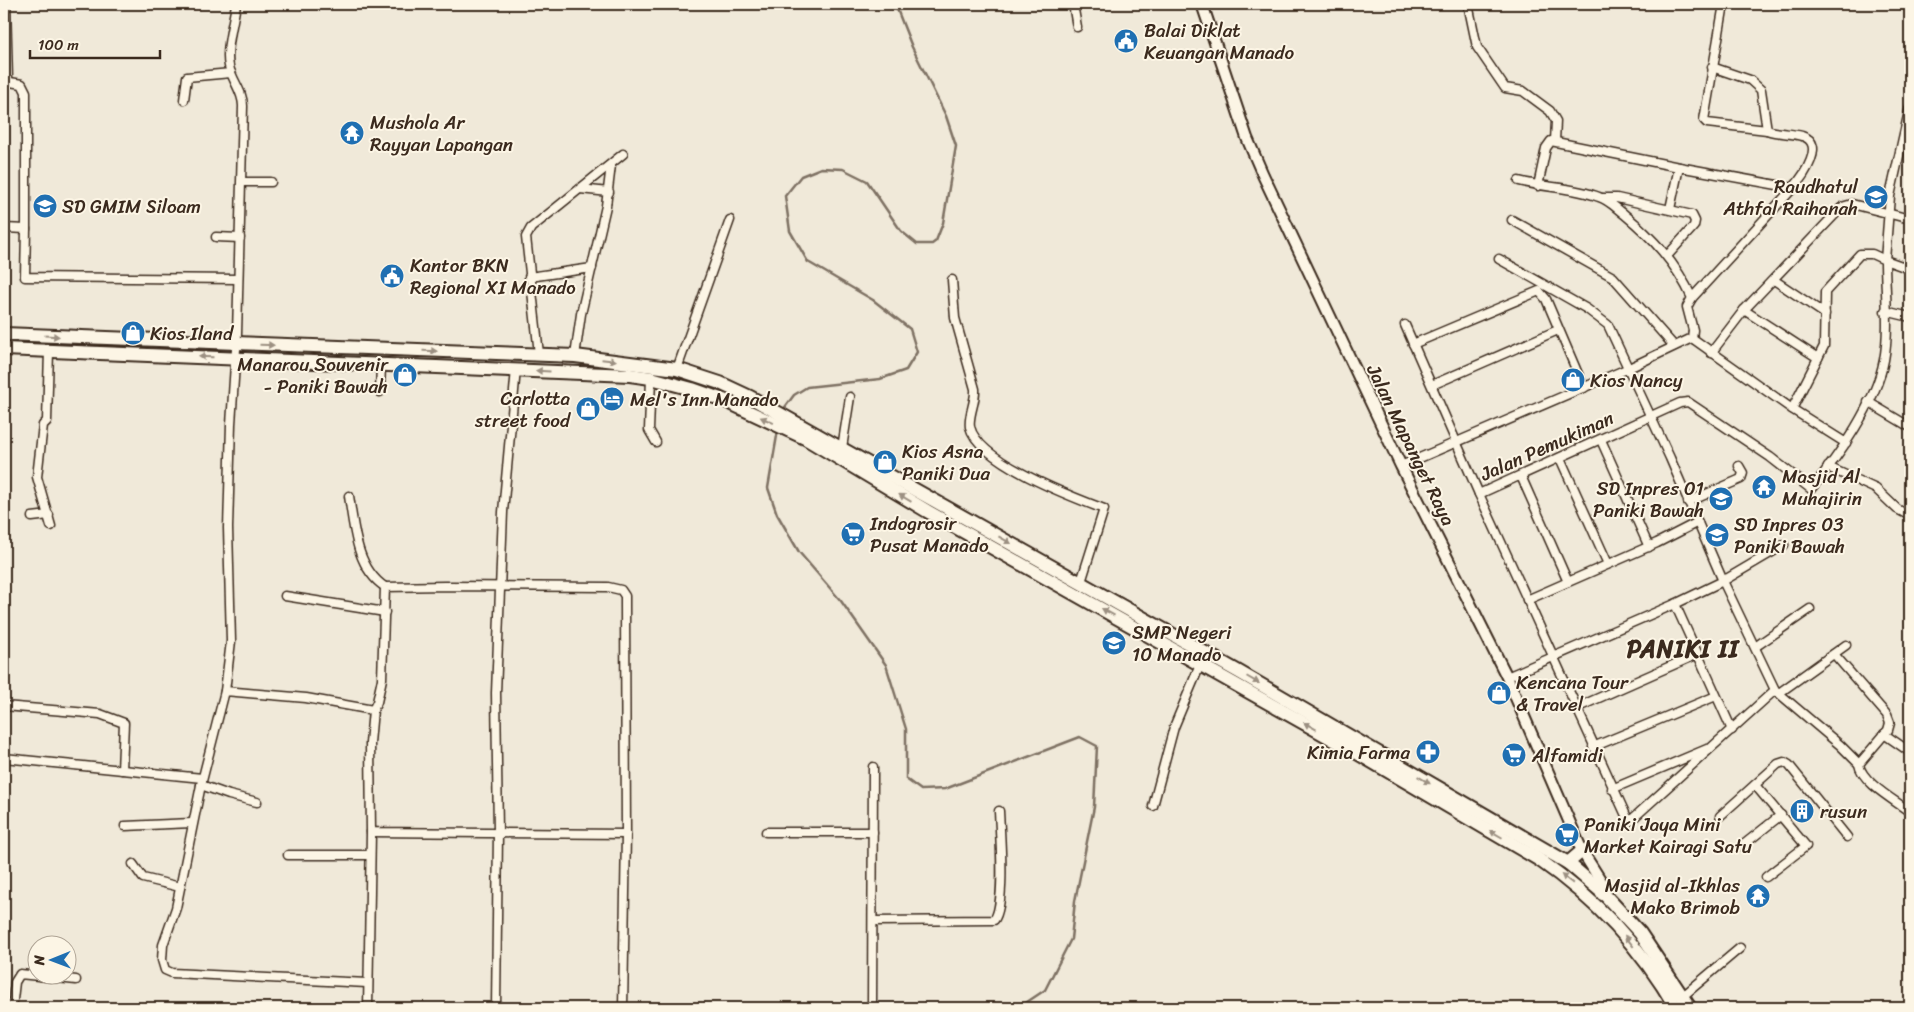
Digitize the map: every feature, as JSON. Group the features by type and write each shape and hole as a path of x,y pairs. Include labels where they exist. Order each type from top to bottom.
{"highway":[{"path":"4,334 575,356 677,369 720,383 750,397 793,426 1200,665 1538,859 1594,902 1631,943 1676,1008"},
{"path":"4,349 516,369 651,378 692,388 744,410 793,426 842,448 931,506 1081,582 1568,863 1604,894 1640,933 1690,1008"},
{"path":"1568,863 1582,851"}],"street":[{"path":"6,4 6,81 22,84 26,92 25,277 238,279"},
{"path":"236,4 228,60 231,73 243,100 242,182 228,528 231,641 225,691 201,781 176,908 164,945 162,960 166,970 172,973 367,983"},
{"path":"1073,4 1077,27"},
{"name":"Jalan Mapanget Raya","path":"1202,4 1247,138 1263,175 1400,466 1507,677 1582,851 1604,886 1604,894"},
{"path":"1468,4 1475,40 1481,53 1505,88 1523,91 1550,111 1556,122 1555,141"},
{"path":"1724,4 1704,116 1707,124 1767,130 1801,136 1812,143 1813,147 1804,174 1793,188 1692,298 1687,307 1692,338 1792,409 1846,443"},
{"path":"1712,67 1750,80 1761,90 1767,130"},
{"path":"184,100 187,77 231,73"},
{"name":"Jalan Pemukiman","path":"1405,324 1479,494 1651,418 1680,403 1692,404 1770,458 1809,489 1846,443 1868,402 1884,360 1885,260 1888,213 1910,107"},
{"path":"1538,186 1547,144 1555,141 1793,188"},
{"path":"538,354 526,237 531,228 623,154"},
{"path":"575,356 581,314 609,192 611,164"},
{"path":"1670,209 1679,167"},
{"path":"242,182 271,182"},
{"path":"1520,182 1577,190 1603,198 1634,222 1667,256 1692,298"},
{"path":"580,189 609,192"},
{"path":"1603,198 1612,197 1692,215 1696,223 1667,256"},
{"path":"1711,353 1744,310 1846,205 1852,204 1910,219"},
{"path":"677,369 730,220"},
{"path":"1512,220 1613,276 1674,346"},
{"path":"4,228 26,229"},
{"path":"216,237 240,238"},
{"path":"1792,409 1826,340 1825,292 1860,254 1869,253 1910,269"},
{"path":"1499,259 1599,317 1608,325 1629,368 1723,581 1777,692 1840,745 1858,764 1862,775 1910,812"},
{"path":"529,277 592,268"},
{"path":"952,280 955,318 975,389 975,401 970,420 976,439 991,453 1034,480 1104,509 1081,582"},
{"path":"1774,280 1824,314"},
{"name":"Jalan Pemukiman","path":"1413,344 1537,291 1541,291 1546,298 1584,388"},
{"path":"1744,310 1818,358"},
{"path":"1885,311 1910,317"},
{"path":"1432,385 1558,330"},
{"name":"Jalan Pemukiman","path":"1400,466 1584,388 1692,338"},
{"path":"49,351 47,421 43,426 43,442 37,467 37,477 51,526"},
{"path":"380,392 381,364"},
{"path":"496,1008 498,832 496,693 503,512 516,369"},
{"path":"651,378 649,430 656,442"},
{"path":"842,448 850,397"},
{"path":"1868,402 1910,427"},
{"path":"1601,440 1649,547"},
{"path":"1560,458 1608,564"},
{"path":"1688,502 1741,479 1743,475 1739,466"},
{"path":"1828,466 1876,489 1897,509 1910,516"},
{"path":"1521,476 1568,582"},
{"path":"1479,494 1612,789 1627,821 1631,823 1711,748 1777,692 1846,645"},
{"path":"349,496 360,554 370,572 385,587 382,679 377,702 372,710 370,743 371,832 369,855 368,1008"},
{"path":"32,517 48,515"},
{"path":"1527,600 1649,547 1698,522"},
{"path":"1507,677 1675,604 1723,581 1784,545"},
{"path":"385,587 608,587 622,590 625,596 626,834 623,1008"},
{"path":"285,596 385,612"},
{"path":"1675,604 1732,730"},
{"path":"1755,647 1810,609"},
{"path":"1576,708 1698,654"},
{"path":"1834,654 1889,718 1890,726 1858,764"},
{"path":"1153,806 1174,727 1200,665"},
{"path":"225,691 306,698 372,710"},
{"path":"1593,747 1716,696"},
{"path":"4,706 100,714 124,723 122,770"},
{"path":"1884,734 1910,752"},
{"path":"1612,789 1711,748"},
{"path":"4,758 122,770 201,781 229,795 258,802"},
{"path":"1720,816 1778,764 1784,762 1789,765 1847,836"},
{"path":"872,1008 874,921 873,767"},
{"path":"1754,785 1806,846 1766,877"},
{"path":"874,921 994,920 999,914 1001,898 1000,812"},
{"path":"1742,846 1781,815"},
{"path":"125,826 192,823"},
{"path":"371,832 626,834"},
{"path":"766,832 873,832"},
{"path":"288,854 369,855"},
{"path":"133,864 143,878 180,887"},
{"path":"1594,902 1604,894"},
{"path":"1683,996 1740,948"},
{"path":"12,1008 15,982 20,974 28,975"}],"waterway":[{"path":"783,410 794,395 807,387 880,379 906,370 917,352 910,329 873,300 808,262 790,231 785,196 801,176 821,168 843,169 867,181 901,231 917,244 932,244 936,241 943,223 956,146 946,116 912,47 895,4"},
{"path":"778,430 768,488 777,514 799,552 841,601 886,665 906,729 906,779 921,790 945,789 1080,737 1097,746 1094,807 1075,901 1071,939 1045,990 1018,1008"}],"place":[{"name":"Balai Diklat Keuangan Manado","path":"1126,41"},
{"name":"Mushola Ar Rayyan Lapangan","path":"352,133"},
{"name":"Raudhatul Athfal Raihanah","path":"1876,197"},
{"name":"SD GMIM Siloam","path":"45,206"},
{"name":"Kantor BKN Regional XI Manado","path":"392,276"},
{"name":"Kios Iland","path":"133,333"},
{"name":"Manarou Souvenir - Paniki Bawah","path":"405,375"},
{"name":"Kios Nancy","path":"1573,380"},
{"name":"Mel's Inn Manado","path":"612,399"},
{"name":"Carlotta street food","path":"588,409"},
{"name":"Kios Asna Paniki Dua","path":"885,462"},
{"name":"Masjid Al Muhajirin","path":"1764,487"},
{"name":"SD Inpres 01 Paniki Bawah","path":"1721,499"},
{"name":"Indogrosir Pusat Manado","path":"853,534"},
{"name":"SD Inpres 03 Paniki Bawah","path":"1717,535"},
{"name":"SMP Negeri 10 Manado","path":"1114,643"},
{"name":"Kencana Tour & Travel","path":"1499,693"},
{"name":"Kimia Farma","path":"1428,752"},
{"name":"Alfamidi","path":"1514,755"},
{"name":"rusun","path":"1802,811"},
{"name":"Paniki Jaya Mini Market Kairagi Satu","path":"1567,835"},
{"name":"Masjid al-Ikhlas Mako Brimob","path":"1758,896"}],"district":[{"name":"PANIKI II","path":"1683,649"}]}
